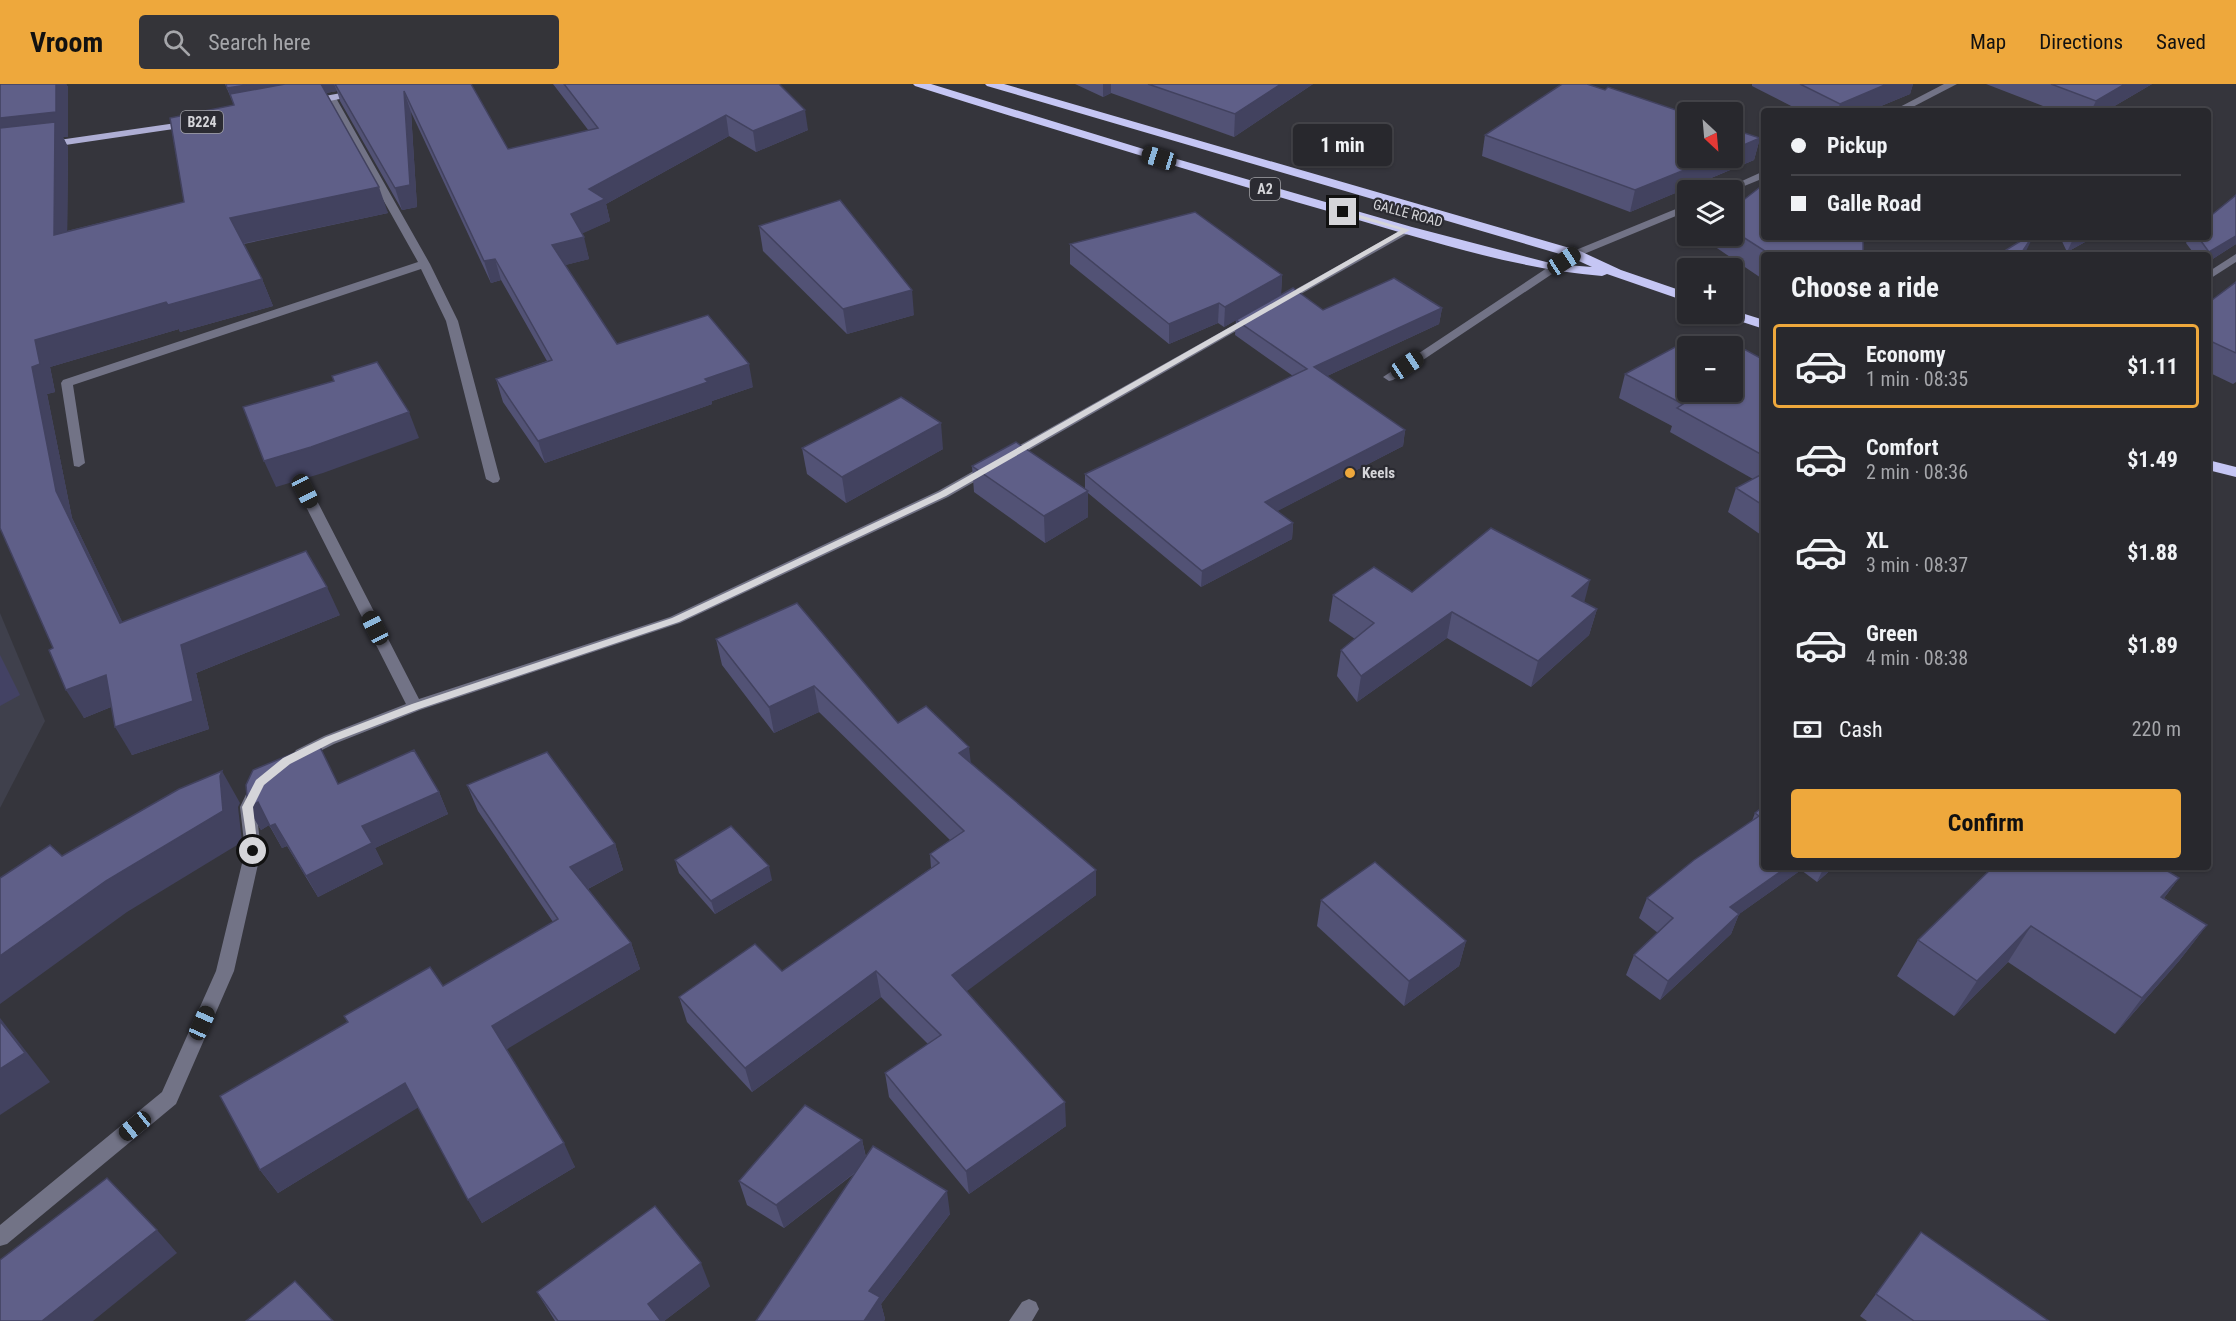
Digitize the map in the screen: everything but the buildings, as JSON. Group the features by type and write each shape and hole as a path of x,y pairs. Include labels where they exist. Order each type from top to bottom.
{"highway":[{"name":"GALLE ROAD","path":"919,84 1159,158 1407,230 1554,268 1616,273"},
{"name":"GALLE ROAD","path":"991,84 1575,254 1616,273 1677,294"},
{"path":"1743,318 1761,324"},
{"path":"2211,466 2236,472"}],"main road":[{"path":"297,104 371,90"},
{"name":"B224","path":"33,146 110,137 196,123"}],"street":[{"path":"1903,108 1952,84"},
{"path":"330,98 424,264 452,321 493,479"},
{"path":"1743,183 1761,175"},
{"path":"1389,377 1575,254 1677,212"},
{"path":"286,761 329,740 415,706 675,620 943,494 1407,230"},
{"path":"2211,275 2236,256"},
{"path":"79,463 66,383 424,264"},
{"path":"305,491 415,706"},
{"path":"0,1237 169,1098 225,970 253,851 248,807 260,782 269,775"}],"shaded area":[{"path":"0,613 45,721 0,808"},
{"path":"0,655 20,695 0,706"}],"place":[{"name":"Keels","path":"1350,473"}],"route":[{"path":"253,851 248,807 260,782 286,761 329,740 415,706 675,620 943,494 1407,230 1343,212"}]}
